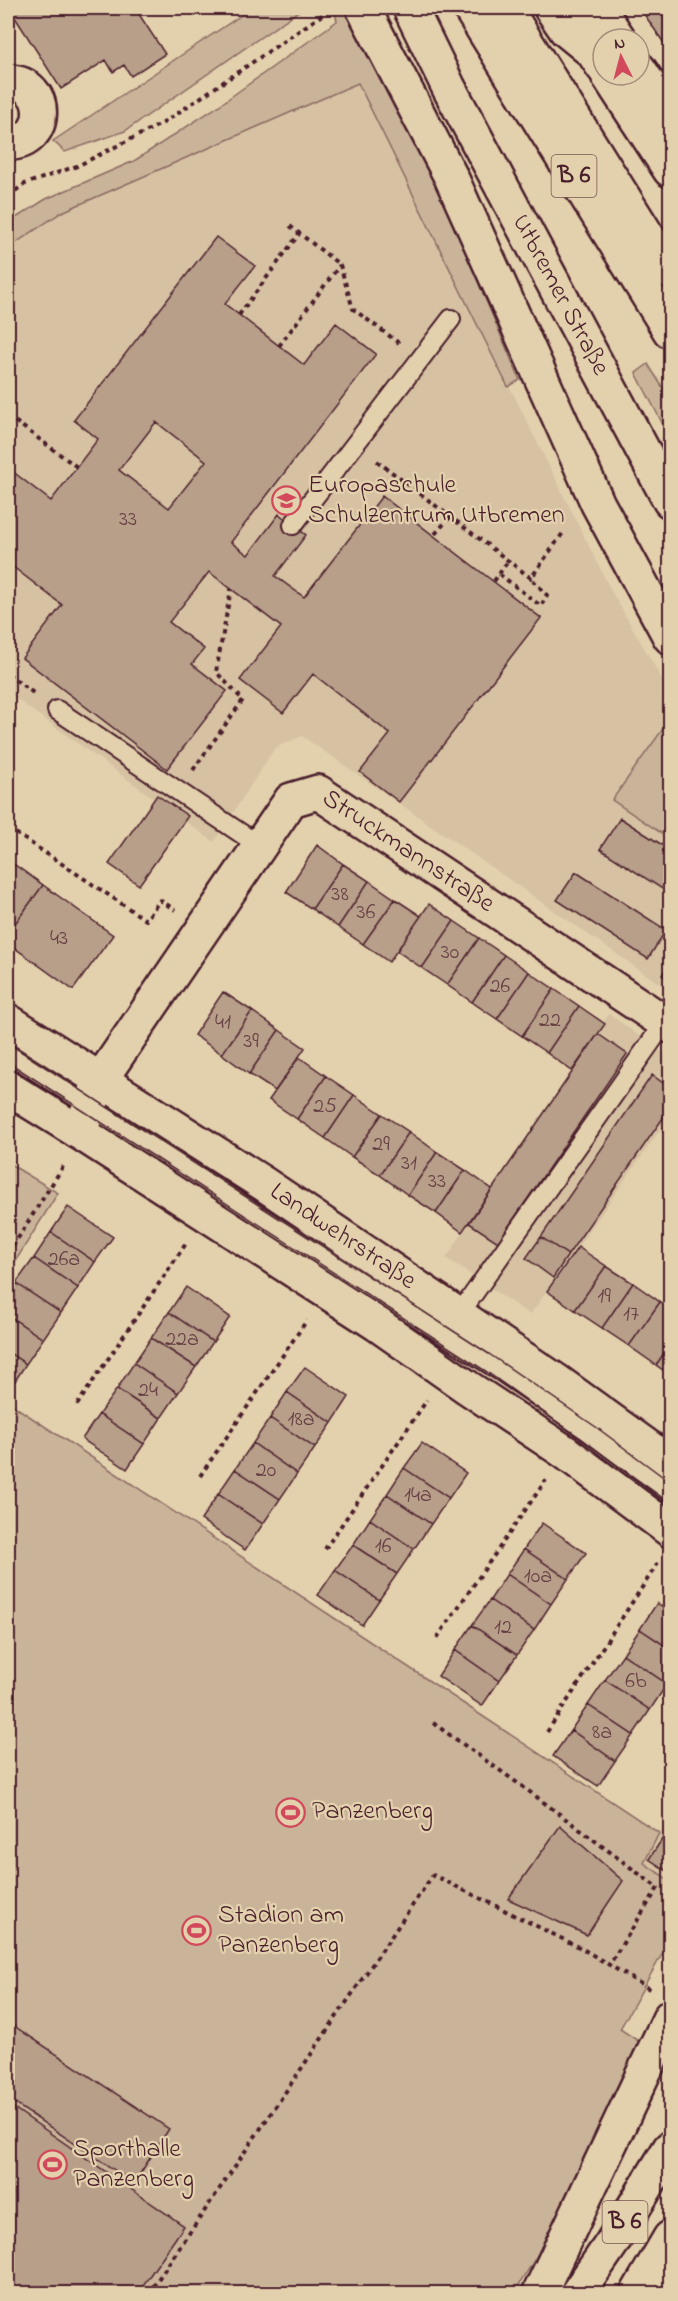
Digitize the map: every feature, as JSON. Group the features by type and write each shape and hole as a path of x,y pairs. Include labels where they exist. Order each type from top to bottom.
{"main road":[{"path":"363,8 451,177 598,504 670,637"},
{"path":"399,8 449,88"},
{"path":"410,8 449,88"},
{"path":"551,8 566,30 591,48"},
{"path":"576,8 591,32"},
{"path":"598,8 601,27"},
{"name":"B 6","path":"490,11 670,272"},
{"name":"B 6","path":"490,11 670,331"},
{"path":"8,82 23,85 33,92 39,104 40,117 36,129 27,138 15,143 8,142"},
{"path":"623,87 670,170"},
{"path":"651,87 670,116"},
{"name":"Utbremer Straße","path":"449,88 670,501"},
{"name":"Struckmannstraße","path":"90,1106 203,929 291,800 318,792 668,1024"},
{"name":"Landwehrstraße","path":"8,1021 90,1106 206,1213 378,1324 565,1452 670,1530"},
{"name":"Landwehrstraße","path":"8,1088 90,1106 264,1184 555,1380 670,1463"},
{"path":"539,2294 662,2004"},
{"name":"B 6","path":"577,2294 612,2243 670,2148"},
{"name":"B 6","path":"637,2294 670,2238"},
{"path":"664,2294 670,2286"}],"lane":[{"path":"293,525 451,320"},
{"path":"57,710 260,846"},
{"path":"458,1316 668,1024"},
{"path":"8,1053 500,1371 598,1438 670,1493"}],"path":[{"path":"8,196 25,184 77,166 163,123 334,8"},
{"path":"290,226 340,265 353,309 421,359"},
{"path":"239,315 300,234"},
{"path":"279,346 340,265"},
{"path":"8,416 77,468"},
{"path":"355,444 531,578 547,595 541,606 500,574"},
{"path":"435,534 450,517"},
{"path":"531,578 562,533"},
{"path":"494,581 508,561"},
{"path":"178,791 243,700 216,672 231,589"},
{"path":"8,674 57,710"},
{"path":"8,828 146,920 160,900 203,929"},
{"path":"8,1254 63,1169 90,1106"},
{"path":"77,1405 206,1213"},
{"path":"200,1476 326,1292"},
{"path":"325,1549 446,1372"},
{"path":"437,1638 565,1452"},
{"path":"547,1732 660,1561"},
{"path":"434,1723 658,1888 609,1965"},
{"path":"148,2294 433,1875 581,1948 609,1965 662,2004"}],"shaded area":[{"path":"252,8 303,8 125,131 65,152 53,141"},
{"path":"334,8 347,8 432,174 520,380 508,387 358,83 62,212 8,248 8,223 46,199 134,161 214,109 337,21"},
{"name":"Europaschule Schulzentrum Utbremen","path":"358,83 612,592 670,693 670,719 612,800 670,839 670,991 302,736 275,748 214,842 8,693 8,248 62,212"},
{"path":"648,364 670,399 670,438 636,373"},
{"path":"670,719 670,839 612,800"},
{"path":"609,1014 670,1058 670,1116 530,1315 446,1258"},
{"path":"8,1163 58,1193 8,1273"},
{"name":"Panzenberg","path":"8,1402 659,1833 644,1863 670,1881 670,1940 620,2029 646,2046 543,2246 514,2293 8,2293"},
{"path":"670,1816 670,1881 644,1863"}],"building":[{"path":"9,8 135,8 165,54 131,76 124,65 113,72 106,60 61,89"},
{"path":"640,8 670,8 670,52"},
{"path":"216,237 255,266 225,304 304,365 336,323 376,354 231,542 248,555 279,514 306,535 275,576 304,597 382,496 541,618 399,802 360,772 390,734 313,674 283,713 240,680 281,627 209,572 169,622 204,649 192,664 227,691 167,769 22,658 62,605 8,563 8,468 51,501 98,439 74,420","holes":["156,422 206,461 169,508 119,470"]},
{"path":"157,795 188,816 139,885 109,864"},
{"path":"620,818 670,850 670,894 600,849"},
{"path":"317,845 343,864 312,909 286,892"},
{"path":"8,860 43,885 8,933"},
{"path":"343,864 369,881 338,927 312,909"},
{"path":"576,872 666,930 648,959 557,900"},
{"path":"369,881 395,899 363,944 338,927"},
{"path":"43,885 113,935 73,990 8,943 8,933"},
{"path":"395,899 421,916 389,962 363,944"},
{"path":"429,904 454,921 422,968 397,951"},
{"path":"454,921 479,938 447,985 422,968"},
{"path":"479,938 504,955 472,1002 447,985"},
{"path":"504,955 529,972 497,1019 472,1002"},
{"path":"670,962 670,981 662,975"},
{"path":"529,972 554,989 522,1036 497,1019"},
{"path":"554,989 579,1006 547,1053 522,1036"},
{"path":"223,992 252,1011 222,1054 194,1035"},
{"path":"579,1006 605,1024 572,1071 547,1053"},
{"path":"252,1011 279,1030 249,1074 222,1054"},
{"path":"279,1030 305,1048 275,1091 249,1074"},
{"path":"598,1034 627,1054 498,1242 469,1223"},
{"path":"299,1057 326,1076 297,1119 269,1100"},
{"path":"652,1075 670,1088 670,1108 568,1255 541,1237"},
{"path":"326,1076 354,1095 325,1138 297,1119"},
{"path":"354,1095 382,1114 352,1157 325,1138"},
{"path":"382,1114 409,1132 380,1175 352,1157"},
{"path":"670,1120 670,1137 663,1132"},
{"path":"409,1132 437,1152 408,1195 380,1175"},
{"path":"437,1152 465,1170 436,1213 408,1195"},
{"path":"465,1170 492,1189 462,1232 436,1213"},
{"path":"68,1207 113,1237 95,1262 51,1232"},
{"path":"51,1232 95,1262 78,1288 34,1258"},
{"path":"541,1237 568,1255 553,1278 526,1258"},
{"path":"578,1247 606,1266 575,1310 547,1291"},
{"path":"34,1258 78,1288 61,1313 16,1283"},
{"path":"606,1266 633,1283 602,1328 575,1310"},
{"path":"16,1283 61,1313 43,1339 8,1315 8,1296"},
{"path":"633,1283 660,1302 629,1346 602,1328"},
{"path":"186,1287 230,1317 213,1342 169,1312"},
{"path":"660,1302 670,1309 670,1344 656,1365 629,1346"},
{"path":"169,1312 213,1342 196,1367 151,1338"},
{"path":"8,1315 43,1339 26,1364 8,1352"},
{"path":"151,1338 196,1367 178,1393 134,1363"},
{"path":"670,1344 670,1375 656,1365"},
{"path":"8,1352 26,1364 9,1390 8,1389"},
{"path":"134,1363 178,1393 161,1418 117,1389"},
{"path":"305,1367 349,1397 332,1423 287,1392"},
{"path":"117,1389 161,1418 144,1444 99,1414"},
{"path":"287,1392 332,1423 315,1448 270,1418"},
{"path":"99,1414 144,1444 127,1469 82,1439"},
{"path":"270,1418 315,1448 297,1474 253,1443"},
{"path":"253,1443 297,1474 280,1499 235,1469"},
{"path":"422,1443 466,1473 449,1498 404,1468"},
{"path":"404,1468 449,1498 431,1524 387,1494"},
{"path":"235,1469 280,1499 263,1524 218,1494"},
{"path":"218,1494 263,1524 245,1550 201,1520"},
{"path":"387,1494 431,1524 414,1549 370,1519"},
{"path":"370,1519 414,1549 397,1574 353,1545"},
{"path":"542,1523 586,1553 568,1579 524,1549"},
{"path":"353,1545 397,1574 379,1600 335,1570"},
{"path":"524,1549 568,1579 551,1604 507,1574"},
{"path":"335,1570 379,1600 362,1625 318,1595"},
{"path":"507,1574 551,1604 534,1630 490,1600"},
{"path":"490,1600 534,1630 517,1655 472,1625"},
{"path":"657,1603 670,1612 670,1649 640,1629"},
{"path":"472,1625 517,1655 499,1681 455,1650"},
{"path":"640,1629 670,1649 670,1679 667,1684 623,1654"},
{"path":"455,1650 499,1681 482,1706 438,1676"},
{"path":"623,1654 667,1684 650,1710 605,1680"},
{"path":"605,1680 650,1710 633,1735 588,1705"},
{"path":"588,1705 633,1735 615,1761 571,1730"},
{"path":"571,1730 615,1761 598,1786 553,1756"},
{"path":"560,1826 623,1881 587,1935 508,1899"},
{"path":"670,1827 670,1873 649,1859"},
{"path":"8,2022 169,2129 134,2183 8,2099"},
{"name":"Sporthalle Panzenberg","path":"8,2104 184,2226 137,2294 8,2294"}],"tram line":[{"path":"8,1043 489,1354 596,1427 670,1482"},
{"path":"8,1062 487,1372 670,1503"}],"place":[{"name":"Europaschule Schulzentrum Utbremen","path":"287,501"},
{"name":"Panzenberg","path":"291,1812"},
{"name":"Stadion am Panzenberg","path":"197,1931"},
{"name":"Sporthalle Panzenberg","path":"52,2165"}]}
